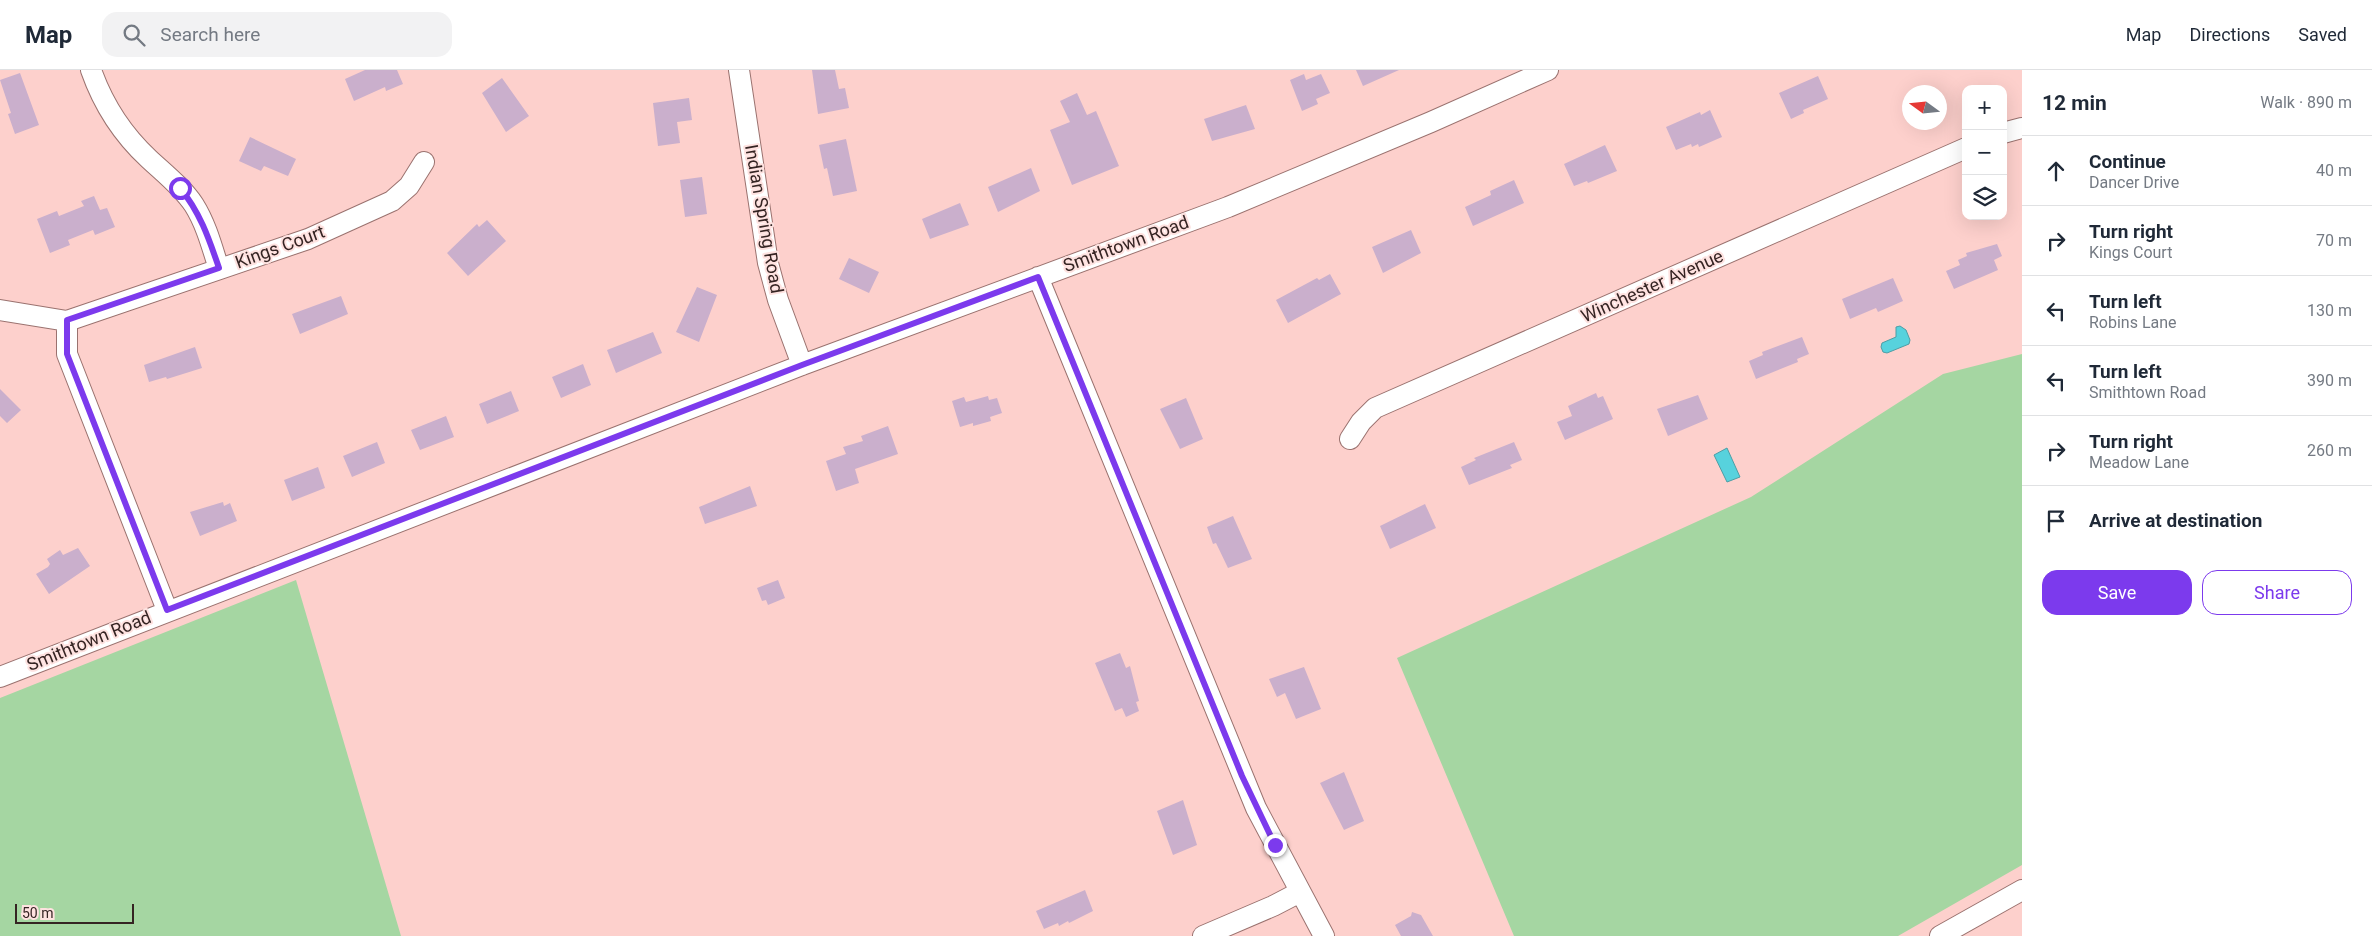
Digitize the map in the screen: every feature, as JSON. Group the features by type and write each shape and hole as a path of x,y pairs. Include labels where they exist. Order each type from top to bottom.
{"street":[{"path":"92,70 109,110 130,139 180,188 194,205 204,225 219,268"},
{"name":"Indian Spring Road","path":"739,70 768,264 778,300 802,365"},
{"name":"Smithtown Road","path":"0,677 167,610 802,365 1228,207 1431,122 1548,70"},
{"path":"2007,132 2022,128"},
{"name":"Winchester Avenue","path":"1350,439 1361,422 1375,408 1962,150"},
{"name":"Kings Court","path":"0,310 67,320 308,239 392,201 409,186 424,162"},
{"path":"1038,277 1242,776 1264,826 1324,936"},
{"path":"67,320 67,354 167,610"},
{"path":"1940,936 2022,890"},
{"path":"1203,936 1273,906 1300,892"}],"green space":[{"path":"2022,354 2022,865 1898,936 1514,936 1397,658 1751,497 1943,374"},
{"path":"296,580 401,936 0,936 0,698"}],"water":[{"path":"1900,326 1906,330 1910,340 1909,344 1887,353 1883,352 1882,343 1896,337 1896,327"},
{"path":"1727,448 1740,477 1727,482 1714,455"}],"building":[{"path":"365,70 397,70 403,84 386,91 385,87 354,101 345,79"},
{"path":"812,70 835,70 839,89 845,88 849,108 818,114"},
{"path":"1356,70 1399,70 1363,86"},
{"path":"20,73 39,125 15,134 8,114 11,113 0,80"},
{"path":"1304,74 1306,80 1321,74 1330,93 1316,99 1318,104 1302,111 1290,80"},
{"path":"1818,76 1828,99 1803,110 1804,113 1791,119 1779,93"},
{"path":"502,78 529,116 506,132 482,93"},
{"path":"1077,93 1087,115 1096,111 1119,166 1072,185 1050,130 1070,122 1060,101"},
{"path":"689,98 692,120 677,122 680,143 658,146 653,103"},
{"path":"1246,105 1255,129 1212,141 1204,119"},
{"path":"1710,110 1722,137 1699,147 1698,144 1692,147 1691,144 1676,150 1666,127 1700,112 1701,115"},
{"path":"250,137 296,159 288,176 264,166 261,171 239,161"},
{"path":"846,139 857,191 833,196 827,168 824,169 819,145"},
{"path":"1605,145 1617,171 1588,183 1587,181 1574,186 1564,164"},
{"path":"1031,168 1040,191 998,212 988,187"},
{"path":"702,177 707,214 685,217 680,180"},
{"path":"1514,180 1524,203 1473,226 1465,207 1491,195 1490,191"},
{"path":"94,196 100,210 107,208 115,227 95,235 93,230 68,240 70,245 50,253 37,219 57,211 59,216 84,206 81,201"},
{"path":"960,203 969,225 930,239 922,219"},
{"path":"487,220 506,241 468,276 447,253 477,224 479,227"},
{"path":"1411,230 1421,253 1383,273 1372,247"},
{"path":"1997,244 2002,256 1994,260 1998,270 1954,289 1946,271 1960,265 1958,260 1967,256 1966,253"},
{"path":"849,258 879,272 869,293 839,279"},
{"path":"1330,274 1341,294 1288,323 1276,300 1317,278 1319,280"},
{"path":"1893,278 1903,301 1878,312 1876,308 1850,319 1842,299"},
{"path":"697,287 717,295 699,342 676,332"},
{"path":"341,296 348,314 300,334 292,314"},
{"path":"653,332 662,353 616,373 607,350"},
{"path":"1802,337 1809,354 1797,359 1798,362 1756,379 1749,361 1763,355 1762,352"},
{"path":"195,347 202,368 167,379 166,377 149,382 144,365"},
{"path":"583,364 591,385 561,398 552,377"},
{"path":"0,389 21,410 7,423 0,416"},
{"path":"511,391 519,411 487,424 479,404"},
{"path":"1596,393 1598,398 1603,396 1613,419 1565,440 1557,422 1572,416 1568,406"},
{"path":"1698,395 1708,419 1668,436 1657,409"},
{"path":"988,396 989,400 997,398 1002,413 990,417 991,421 960,427 952,401 964,397 966,402"},
{"path":"1186,398 1203,439 1180,449 1160,409"},
{"path":"446,416 454,437 420,450 411,430"},
{"path":"888,426 898,454 855,469 859,483 836,491 826,461 846,454 843,447 863,441 861,436"},
{"path":"377,442 385,463 352,477 343,456"},
{"path":"1514,442 1522,460 1510,465 1512,468 1469,485 1461,467 1476,460 1474,458"},
{"path":"318,467 325,488 292,501 284,480"},
{"path":"750,486 757,506 705,524 699,507"},
{"path":"223,502 224,506 230,503 237,521 200,536 190,512"},
{"path":"1425,504 1436,528 1390,549 1380,526"},
{"path":"1233,516 1252,559 1228,568 1216,543 1213,544 1207,527"},
{"path":"78,548 90,566 49,594 36,574 48,567 50,564 47,559 60,550 63,555"},
{"path":"778,580 785,598 768,605 766,600 762,601 757,588"},
{"path":"1120,653 1126,668 1130,666 1139,701 1136,702 1139,711 1126,717 1122,708 1115,711 1095,663"},
{"path":"1304,667 1321,709 1296,719 1285,693 1277,697 1269,679"},
{"path":"1344,772 1364,821 1344,830 1320,783"},
{"path":"1183,800 1197,845 1173,855 1157,811"},
{"path":"1085,890 1093,911 1069,923 1068,921 1059,926 1058,923 1044,929 1036,911"},
{"path":"1412,912 1421,915 1433,936 1401,936 1395,925 1411,916"}],"route":[{"path":"180,188 194,205 204,225 219,268 67,320 66,336 67,354 167,610 302,560 802,365 1038,277 1242,776 1264,826 1275,845"}]}
